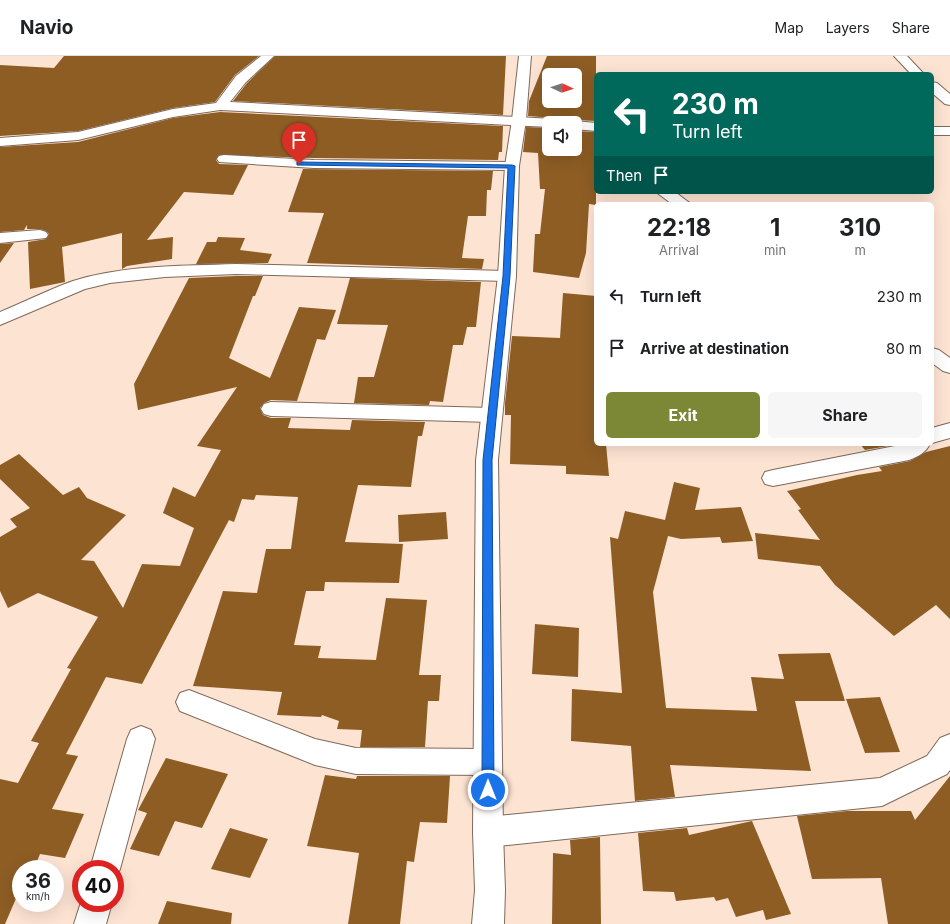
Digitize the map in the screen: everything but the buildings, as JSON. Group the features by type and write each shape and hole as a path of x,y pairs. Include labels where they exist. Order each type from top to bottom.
{"street":[{"path":"220,106 241,79 268,56"},
{"path":"488,924 490,890 488,832 487,460 507,276 512,166 519,120 525,56"},
{"path":"900,56 916,72"},
{"path":"934,88 950,101"},
{"path":"0,142 78,136 173,113 220,106 542,122"},
{"path":"582,126 594,127"},
{"path":"934,131 950,131"},
{"path":"224,159 314,164 512,166"},
{"path":"667,194 680,202"},
{"path":"0,238 40,235"},
{"path":"0,319 79,285 110,278 166,272 236,269 507,276"},
{"path":"934,355 950,367"},
{"path":"271,409 492,415"},
{"path":"934,435 950,430"},
{"path":"773,478 909,452 917,446"},
{"path":"189,702 316,752 356,761 488,762"},
{"path":"108,860 142,739"},
{"path":"488,832 882,792 937,765 950,747"},
{"path":"90,924 93,912"}],"route":[{"path":"299,164 512,166 507,276 487,460 488,790"}]}
